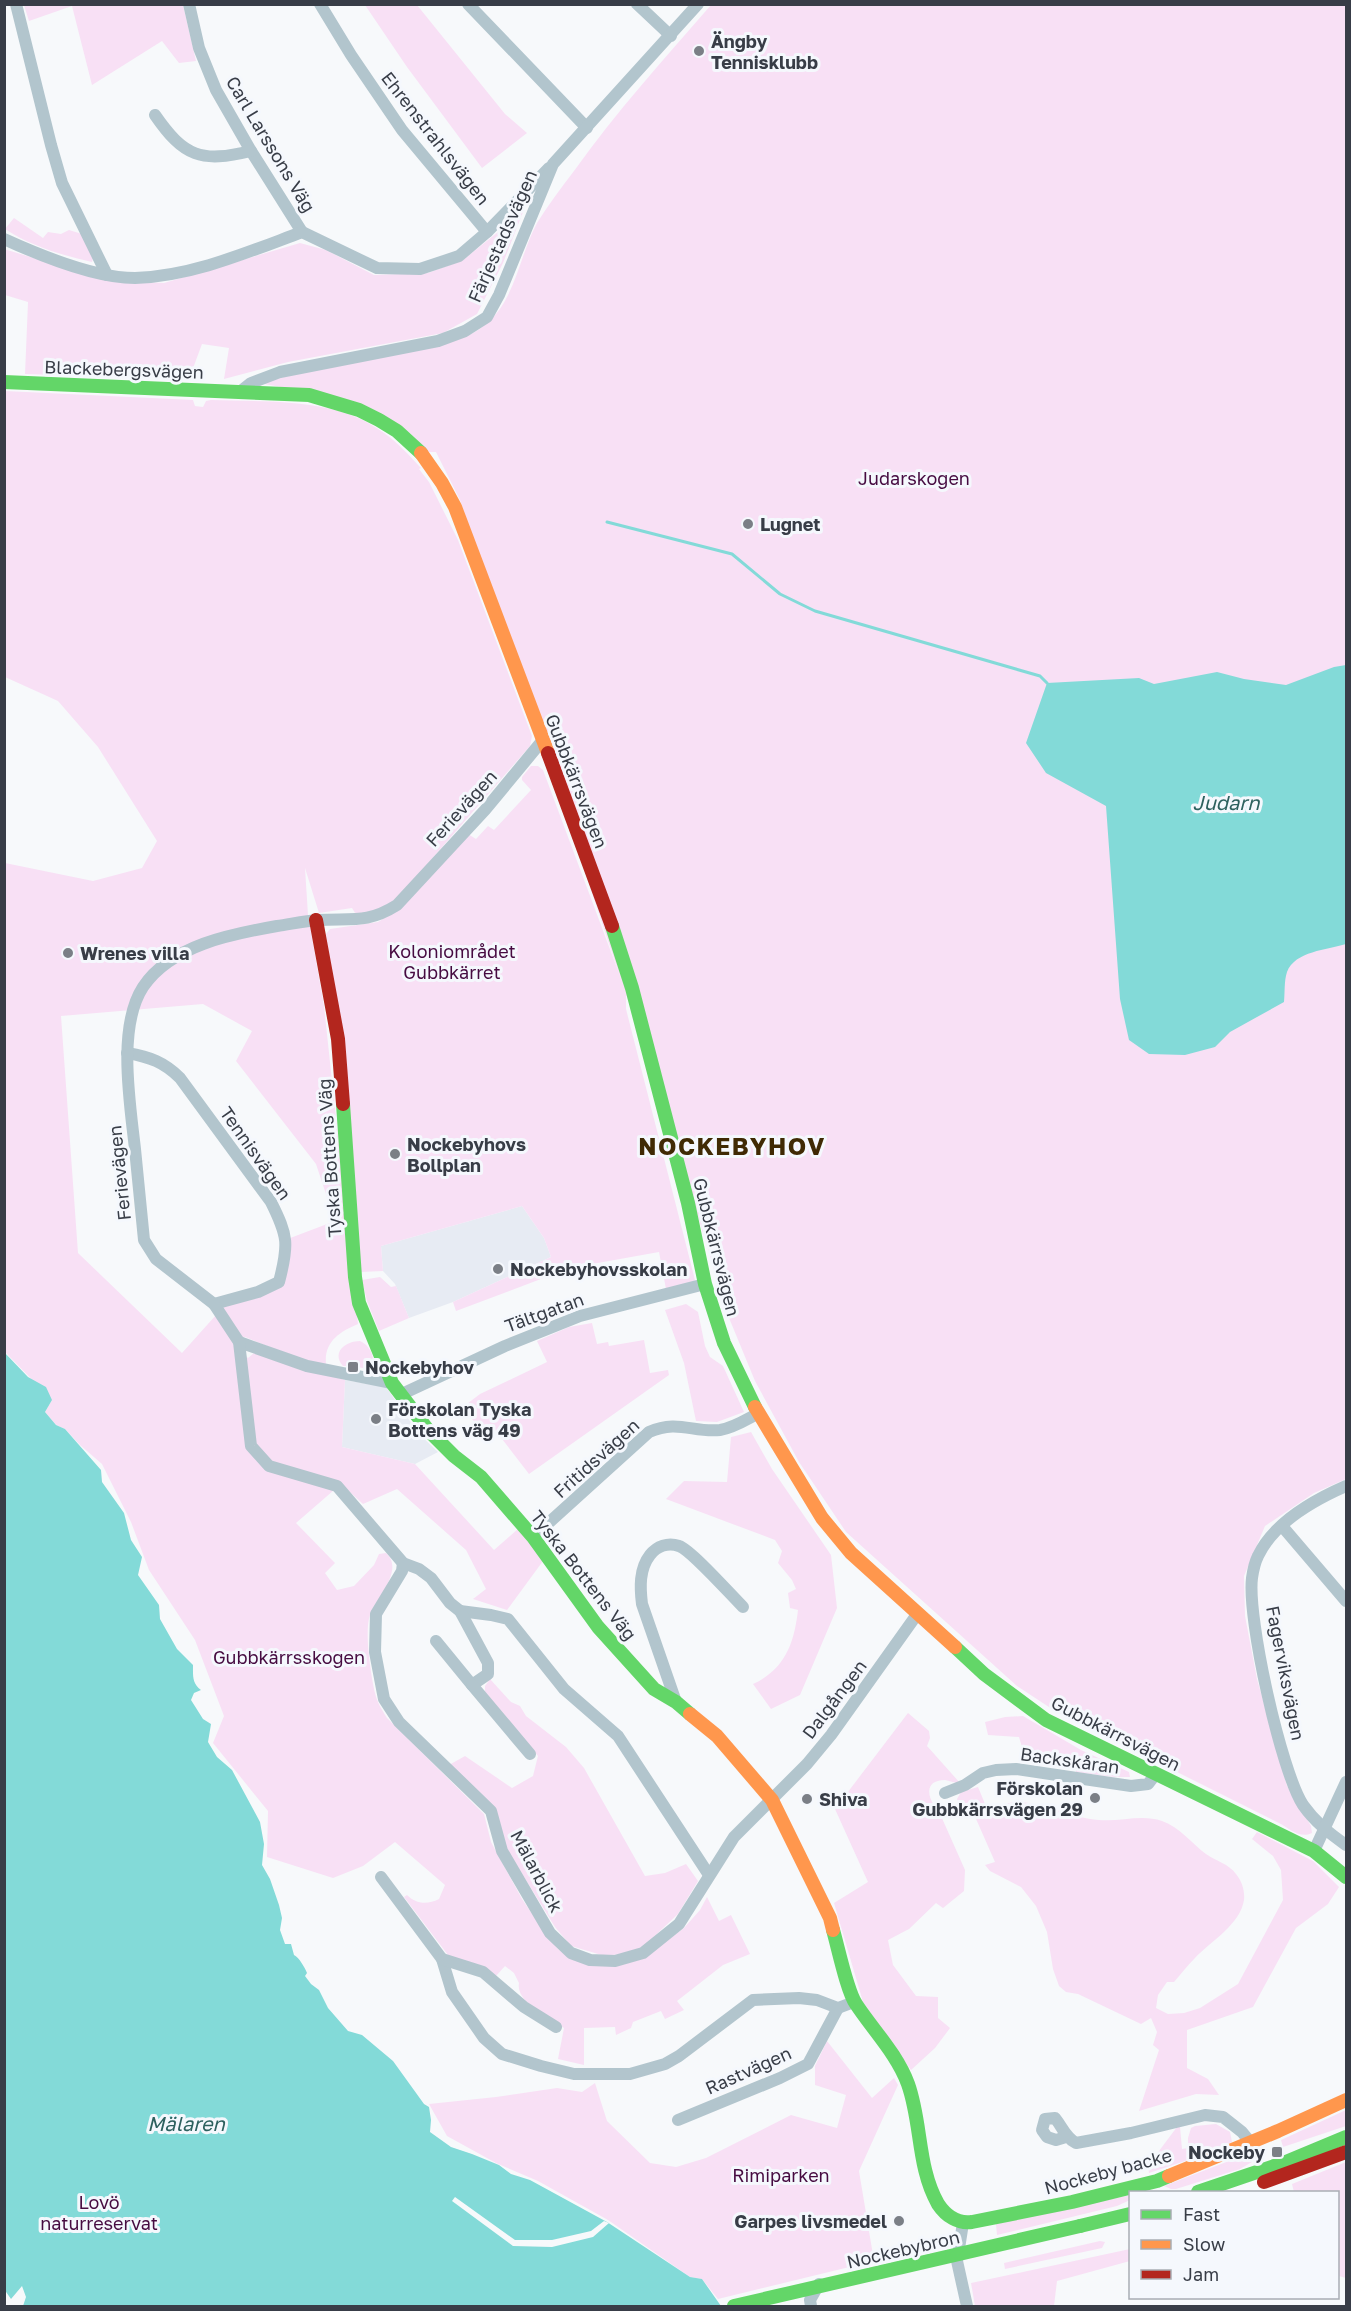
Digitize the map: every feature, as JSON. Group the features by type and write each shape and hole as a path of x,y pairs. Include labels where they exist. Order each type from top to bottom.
{"street":[{"path":"16,4 62,183 107,275"},
{"name":"Carl Larssons Väg","path":"189,4 199,48 216,90 302,232"},
{"name":"Ehrenstrahlsvägen","path":"321,4 351,55 402,130 487,232"},
{"path":"468,4 587,128"},
{"path":"637,4 671,36"},
{"name":"Färjestadsvägen","path":"242,392 251,383 280,372 438,341 465,331 487,316 499,295 553,164 698,4"},
{"path":"155,115 181,147 206,156 225,157 251,151"},
{"path":"4,239 35,253 107,275 134,278 168,275 220,263 302,232 377,268 420,269 459,256 487,232 553,164"},
{"name":"Blackebergsvägen","path":"4,382 242,392"},
{"name":"Gubbkärrsvägen","path":"242,392 309,395 346,404 374,416 398,430 427,459 445,486 455,507 607,910 632,988 688,1203 705,1284 724,1344 759,1413 822,1518 851,1552 984,1674 1046,1720 1314,1851 1347,1877"},
{"name":"Ferievägen","path":"472,1685 488,1674 488,1663 460,1611 450,1603 431,1578 419,1569 403,1563 337,1486 269,1466 251,1446 239,1342 214,1304 156,1259 144,1240 128,1091 127,1053 131,1018 143,987 160,969 195,946 258,930 316,920 362,920 381,915 397,905 485,810 543,741"},
{"name":"Tyska Bottens Väg","path":"316,920 338,1039 355,1276 359,1303 392,1383 428,1430 454,1456 481,1477 533,1537 598,1627 654,1689 676,1702 717,1736 772,1800 830,1918 854,2002 882,2040 908,2084 927,2178 939,2205 950,2217 967,2223"},
{"name":"Tennisvägen","path":"127,1053 151,1057 169,1066 180,1078 271,1202 282,1223 286,1235 286,1254 279,1281 258,1292 214,1304"},
{"name":"Tältgatan","path":"402,1394 505,1346 580,1316 705,1284"},
{"path":"239,1342 307,1366 392,1383"},
{"name":"Fritidsvägen","path":"533,1537 650,1432 663,1426 719,1430 759,1413"},
{"name":"Fagerviksvägen","path":"1347,1486 1307,1506 1282,1526 1269,1539 1258,1556 1252,1578 1253,1609 1272,1709 1289,1771 1302,1803 1324,1830 1347,1845"},
{"path":"1282,1526 1347,1601"},
{"path":"676,1702 642,1604 640,1587 647,1559 652,1551 665,1544 681,1546 743,1607"},
{"name":"Mälarblick","path":"403,1563 402,1571 376,1614 375,1652 384,1699 399,1722 491,1811 502,1851 550,1933 571,1953 590,1960 615,1961 643,1953 679,1924 734,1837 772,1800"},
{"path":"460,1611 508,1619 564,1689 618,1736 709,1875"},
{"name":"Dalgången","path":"772,1800 831,1735 918,1613"},
{"path":"436,1641 530,1754"},
{"name":"Backskåran","path":"945,1793 965,1785 983,1773 996,1770 1016,1769 1131,1786 1148,1784 1155,1775"},
{"path":"1314,1851 1347,1782"},
{"path":"381,1877 442,1959 452,1992 484,2038 502,2054 574,2074 630,2074 665,2064 753,2000 799,1998 817,2000 838,2008 854,2002"},
{"path":"442,1959 483,1972 524,2007 556,2027"},
{"name":"Rastvägen","path":"678,2120 808,2064 838,2008"},
{"name":"Nockeby backe","path":"967,2223 1072,2202 1157,2181 1251,2143 1347,2100"},
{"name":"Nockeby backe","path":"1066,2138 1076,2144 1091,2142 1205,2115 1222,2117 1242,2132 1251,2143"},
{"path":"1203,2191 1347,2137"},
{"path":"1239,2191 1347,2152"},
{"path":"1082,2231 1129,2215"},
{"path":"967,2223 957,2261 967,2307"},
{"path":"1082,2231 1129,2225"},
{"name":"Nockebybron","path":"734,2307 1082,2231"},
{"name":"Nockebybron","path":"773,2307 1082,2231"},
{"path":"812,2307 810,2300 819,2283 959,2247"}],"shaded area":[{"path":"522,1206 544,1238 551,1257 453,1302 409,1318 395,1284 383,1271 381,1246"},
{"name":"Förskolan Tyska Bottens väg 49","path":"345,1380 386,1387 419,1434 438,1452 415,1464 342,1447"}],"green space":[{"path":"24,5 183,5 196,61 179,63 162,41 92,85 72,6 29,21"},
{"path":"365,5 417,5 505,114 527,133 482,168 407,67"},
{"name":"Judarskogen","path":"711,5 1346,5 1346,1479 1314,1493 1265,1526 1244,1576 1245,1616 1257,1679 1287,1786 1311,1826 1312,1833 1308,1835 1295,1832 1055,1711 1017,1686 846,1532 799,1462 755,1381 727,1313 677,1146 460,500 436,452 428,452 410,433 281,387 264,384 271,380 467,336 483,327 504,302 537,223 550,203 623,107"},
{"path":"522,200 527,202 503,263 477,314 443,333 288,362 224,379 229,348 202,344 189,379 25,374 28,302 5,295 4,249 107,280 164,283 300,243 326,250 374,275 428,273 463,260 503,228"},
{"path":"14,218 43,238 48,232 61,234 69,230 82,234 93,258 92,262 47,249 15,235 5,229"},
{"name":"Gubbkärrsskogen","path":"5,391 193,400 195,406 203,407 206,401 211,400 278,402 324,407 345,413 365,421 384,433 421,468 419,469 429,482 458,540 532,736 530,746 397,899 372,913 357,916 352,908 319,913 305,868 308,915 324,1006 358,1324 339,1334 330,1344 326,1364 307,1362 245,1337 233,1343 248,1358 254,1353 345,1380 342,1447 415,1464 494,1550 519,1528 543,1561 507,1610 473,1599 486,1589 466,1550 397,1489 363,1504 341,1484 296,1523 335,1563 325,1573 337,1590 354,1586 374,1565 379,1554 386,1553 391,1560 391,1576 368,1622 370,1665 378,1703 387,1718 484,1814 491,1842 522,1899 558,1949 570,1957 598,1965 664,1943 684,1928 700,1910 707,1897 719,1921 731,1915 750,1954 723,1965 677,2001 684,2010 665,2019 661,2011 633,2022 631,2028 616,2035 615,2027 584,2028 584,2065 558,2059 564,2028 522,1997 514,1973 505,1966 496,1976 448,1955 404,1897 407,1895 422,1903 435,1901 439,1899 445,1885 395,1842 363,1866 333,1878 267,1857 268,1811 213,1743 224,1716 195,1640 149,1570 131,1522 102,1464 65,1429 56,1425 45,1412 52,1400 5,1352 5,863 93,881 142,868 157,841 98,747 58,701 5,677","holes":["203,1004 252,1031 236,1061 316,1164 335,1221 285,1240 278,1281 212,1309 216,1315 182,1353 78,1253 61,1016"]},
{"name":"Koloniområdet Gubbkärret","path":"531,766 538,766 543,770 626,992 626,1009 695,1280 691,1285 666,1289 659,1252 570,1268 456,1311 453,1302 551,1257 544,1238 522,1206 381,1246 383,1271 361,1272 326,934 330,929 378,922 401,908 468,834 476,839 488,826 494,830 531,790 522,777"},
{"path":"380,1277 391,1287 396,1286 409,1318 379,1331 367,1301 362,1280"},
{"path":"686,1304 698,1312 705,1346 710,1357 723,1366 744,1412 717,1422 696,1421 684,1363 665,1310"},
{"path":"592,1323 597,1344 608,1342 609,1346 644,1340 650,1373 668,1370 669,1375 529,1474 492,1426 482,1432 463,1407 480,1394 547,1362 537,1341 569,1327"},
{"path":"360,1341 372,1353 372,1370 358,1367 358,1364 350,1363 348,1366 343,1366 340,1361 339,1352 345,1345"},
{"path":"751,1432 772,1469 831,1555 837,1608 800,1695 771,1709 753,1684 773,1671 786,1654 794,1634 798,1610 790,1608 788,1593 796,1589 792,1580 778,1563 782,1551 775,1540 666,1499 684,1481 727,1482 731,1437"},
{"path":"490,1679 511,1702 520,1706 526,1716 566,1747 584,1768 645,1876 665,1873 686,1864 698,1881 678,1914 644,1946 629,1953 605,1956 571,1946 555,1927 508,1851 500,1832 449,1765 465,1756 512,1788 533,1776 538,1756 485,1692 485,1686"},
{"path":"908,1713 929,1731 930,1738 927,1746 960,1783 945,1780 935,1782 929,1792 934,1805 940,1808 946,1807 949,1812 941,1816 965,1870 964,1891 943,1908 936,1903 909,1929 888,1940 893,1965 916,1996 938,1997 938,2018 950,2028 935,2048 911,2070 863,2002 834,1903 868,1882 835,1809"},
{"path":"1023,1716 1081,1750 1129,1772 1130,1777 1076,1772 1077,1764 1025,1757 1019,1737 988,1735 985,1722 1005,1717"},
{"path":"978,1787 988,1811 1018,1802 1039,1805 1089,1819 1147,1818 1162,1821 1174,1827 1206,1854 1226,1865 1236,1874 1243,1890 1244,1900 1241,1909 1231,1925 1195,1958 1174,1982 1167,1982 1158,1995 1156,2008 1168,2014 1184,2013 1200,2008 1238,1984 1283,1900 1281,1870 1273,1856 1252,1839 1257,1832 1313,1861 1339,1887 1328,1904 1296,1928 1253,2007 1187,2030 1187,2068 1208,2079 1219,2095 1196,2094 1139,2111 1159,2050 1153,2045 1157,2032 1151,2018 1141,2024 1078,1994 1066,1992 1059,1986 1053,1969 1047,1932 1036,1906 1021,1887 990,1871 985,1865 995,1862 969,1803 960,1807 957,1799 961,1792"},
{"name":"Rimiparken","path":"827,2041 872,2098 894,2078 898,2085 859,2171 874,2261 718,2299 702,2279 690,2277 608,2220 538,2181 496,2163 447,2136 429,2104 557,2088 582,2092 595,2083 607,2121 650,2163 676,2167 706,2158 791,2115 837,2128 846,2095 815,2085 815,2066"},
{"path":"1346,2110 1346,2126 1283,2147 1281,2140"},
{"path":"1216,2124 1230,2132 1232,2142 1149,2173 1147,2158 1156,2155 1177,2127 1180,2127 1182,2149 1188,2148 1191,2128"},
{"path":"1247,2154 1252,2162 1240,2169 1176,2189 1164,2186"},
{"path":"1346,2162 1346,2278 1339,2276 1339,2191 1294,2191 1292,2184"},
{"path":"1129,2195 1129,2200 1117,2206 997,2235 996,2224"},
{"path":"1100,2241 1105,2242 1102,2248 1005,2269 1004,2263"},
{"path":"1129,2249 1129,2261 1057,2281 1054,2306 975,2306 971,2283"}],"water":[{"name":"Judarn","path":"1346,665 1346,944 1312,952 1297,960 1287,972 1284,1002 1230,1032 1215,1047 1185,1055 1149,1054 1129,1040 1120,999 1106,806 1046,773 1026,743 1047,683 1139,678 1154,684 1217,672 1244,679 1286,685 1334,667"},
{"name":"Mälaren","path":"4,1352 28,1377 46,1387 52,1400 45,1412 56,1425 65,1429 101,1470 102,1482 124,1513 131,1540 142,1557 138,1575 159,1605 160,1619 177,1649 193,1665 193,1676 201,1690 194,1693 191,1700 203,1719 211,1724 208,1742 217,1757 232,1770 260,1822 264,1844 262,1865 270,1879 279,1905 282,1918 280,1930 285,1944 291,1944 294,1955 300,1960 307,1973 305,1976 319,1990 328,2008 348,2031 362,2035 393,2061 424,2104 429,2107 430,2132 451,2147 499,2165 511,2174 530,2180 607,2222 690,2277 702,2279 721,2306 23,2306 26,2297 22,2286 11,2299 4,2289"}],"pier":[{"path":"455,2197 515,2240 552,2240 591,2231 604,2221 609,2223 593,2237 552,2247 513,2246 452,2201"}],"waterway":[{"path":"607,522 732,554 780,594 815,611 1040,676 1047,683"}],"traffic: fast":[{"path":"4,382 309,395 359,410 379,420 397,431 421,453"},
{"path":"612,926 632,988 688,1203 705,1284 724,1343 755,1407"},
{"path":"343,1104 355,1277 359,1303 392,1383 428,1430 454,1456 481,1477 533,1537 598,1627 654,1689 676,1702 690,1714"},
{"path":"955,1647 984,1674 1046,1720 1314,1851 1346,1877"},
{"path":"833,1930 853,1998 891,2052 908,2084 916,2114 926,2175 938,2204 949,2215 962,2222 972,2222 1072,2202 1169,2176"},
{"path":"1201,2191 1286,2162 1346,2137"},
{"path":"1080,2226 1129,2214"},
{"path":"734,2306 1080,2226"}],"traffic: slow":[{"path":"421,453 455,507 548,753"},
{"path":"755,1407 822,1518 851,1553 955,1647"},
{"path":"690,1714 717,1736 772,1800 830,1918 833,1930"},
{"path":"1169,2176 1346,2100"}],"traffic: jam":[{"path":"548,753 612,926"},
{"path":"316,920 338,1039 343,1104"},
{"path":"1264,2182 1346,2152"}],"place":[{"name":"Ängby Tennisklubb","path":"699,51"},
{"name":"Lugnet","path":"748,524"},
{"name":"Wrenes villa","path":"68,953"},
{"name":"Nockebyhovs Bollplan","path":"395,1154"},
{"name":"Nockebyhovsskolan","path":"498,1269"},
{"name":"Nockebyhov","path":"353,1367"},
{"name":"Förskolan Tyska Bottens väg 49","path":"376,1419"},
{"name":"Förskolan Gubbkärrsvägen 29","path":"1095,1798"},
{"name":"Shiva","path":"807,1799"},
{"name":"Nockeby","path":"1277,2152"},
{"name":"Garpes livsmedel","path":"899,2221"}],"district":[{"name":"NOCKEBYHOV","path":"732,1145"}],"park label":[{"name":"Lovö naturreservat","path":"99,2212"}]}
